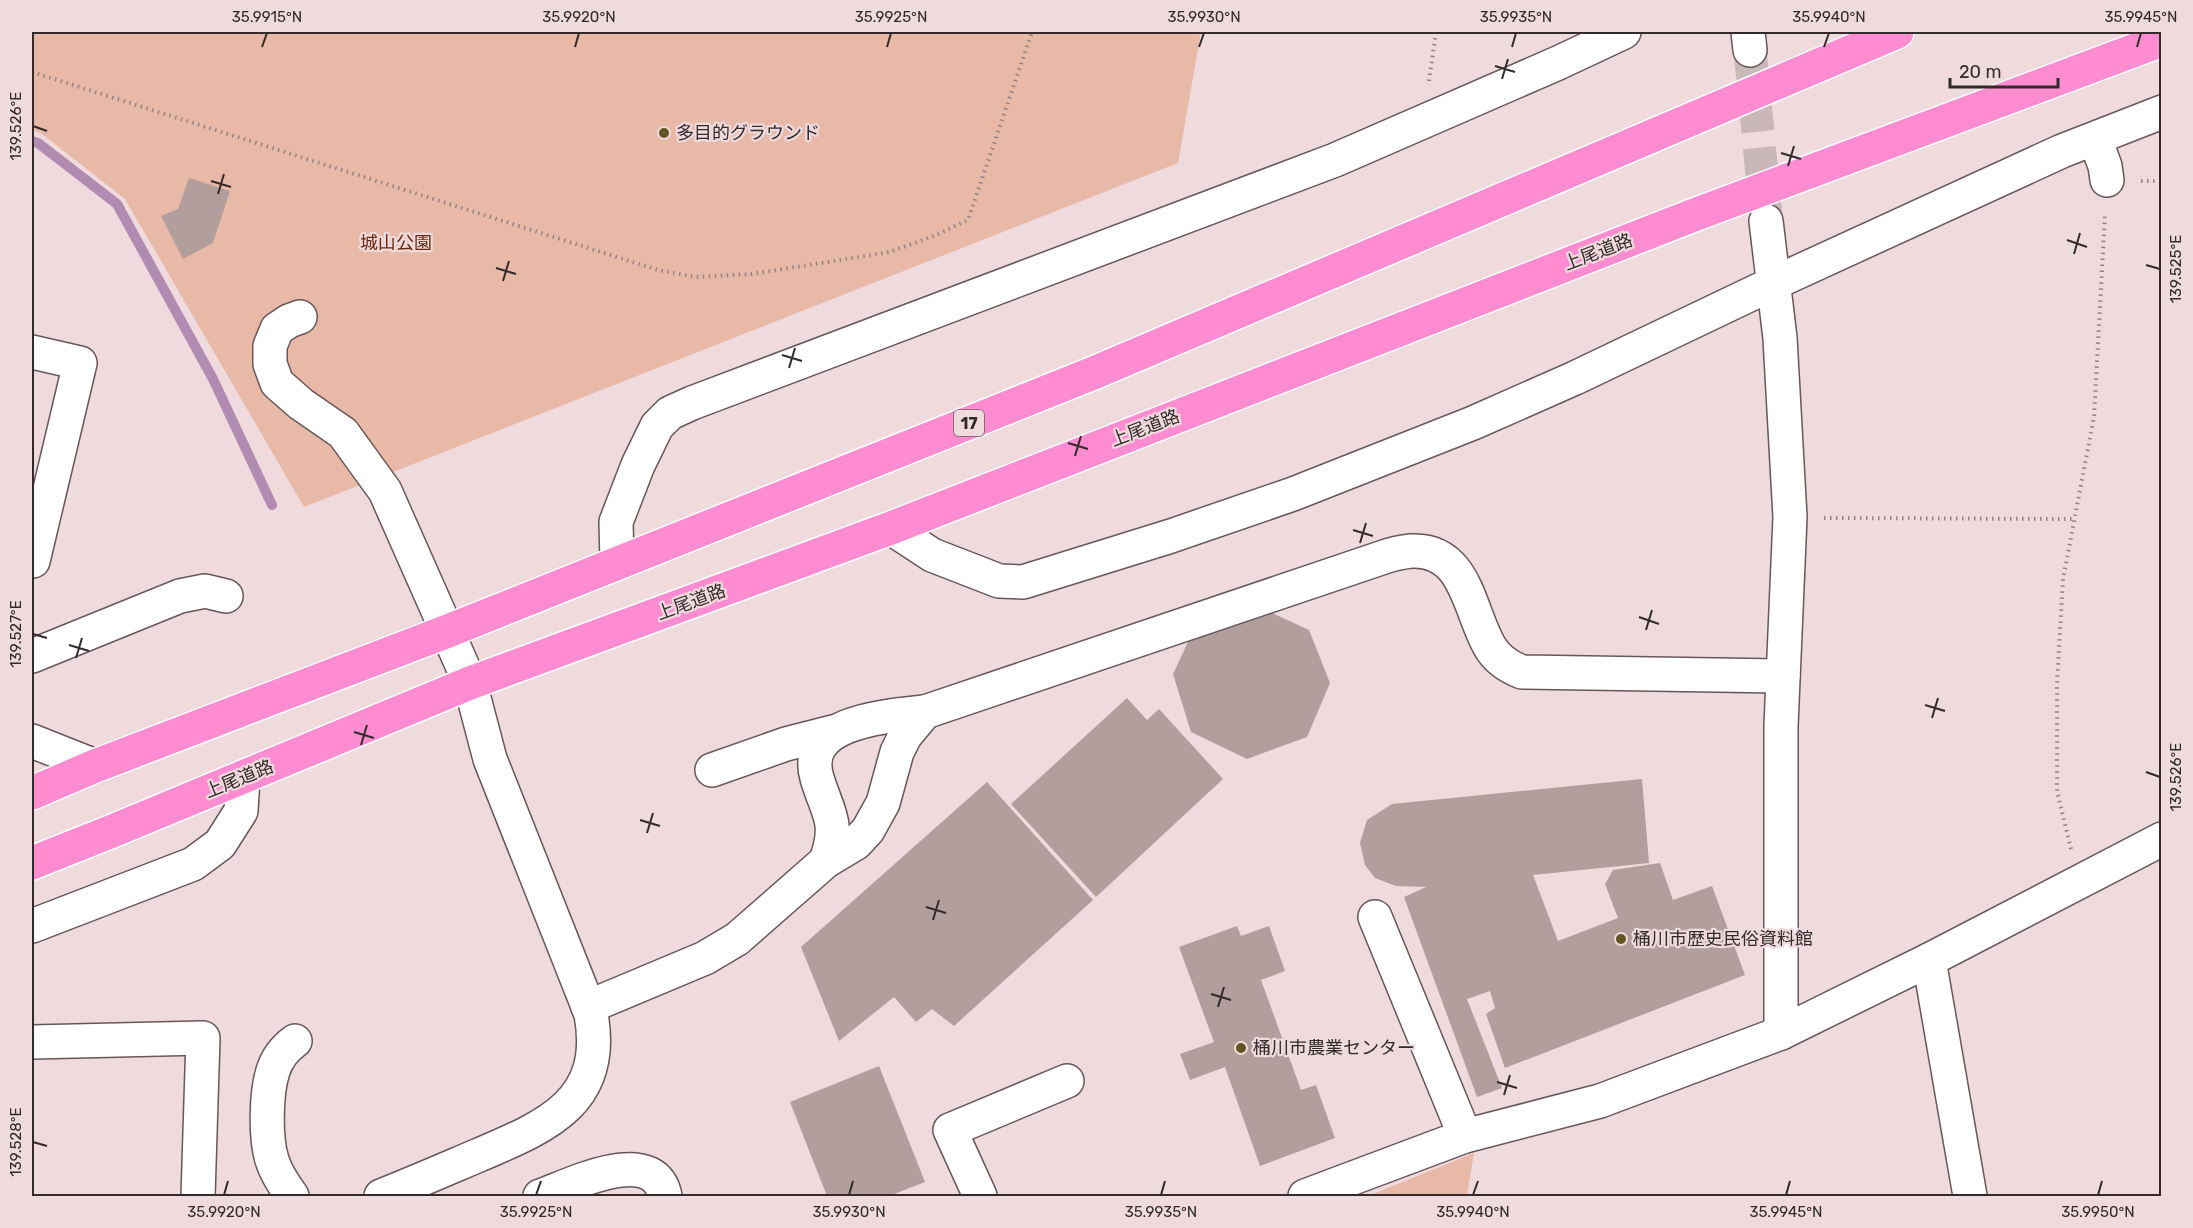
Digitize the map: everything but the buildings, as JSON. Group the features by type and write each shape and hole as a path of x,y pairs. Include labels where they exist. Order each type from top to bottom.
{"highway":[{"name":"17","path":"32,793 95,766 448,631 1096,372 1897,32"},
{"name":"上尾道路","path":"32,863 470,683 891,528 1683,219 2162,40"}],"street":[{"path":"617,563 616,522 638,465 657,426 670,413 1335,160 1624,32"},
{"path":"891,528 932,555 999,581 1023,582 1058,572 1293,494 1473,423 1575,378 2062,151 2162,112"},
{"path":"2095,139 2105,166 2107,180"},
{"path":"1766,221 1782,361 1790,517 1781,726 1781,1033"},
{"path":"300,317 277,329 270,346 270,364 277,383 301,404 343,433 385,491 470,683 490,759 588,1007 594,1033 594,1051 583,1084 560,1114 521,1137 381,1197"},
{"path":"32,352 80,363 33,561"},
{"path":"712,770 786,744 887,716 925,712 1384,557 1413,551 1437,557 1456,570 1463,580 1490,647 1510,667 1522,672 1783,676"},
{"path":"32,656 180,596 205,591 226,596"},
{"path":"588,1007 705,958 737,939 826,861 856,843 868,830 883,802 897,752 905,736 925,712"},
{"path":"826,861 834,832 816,776 815,762 817,750 823,740 833,732"},
{"path":"32,741 95,766"},
{"path":"32,926 193,864 220,844 241,811 243,778"},
{"path":"1305,1197 1465,1136 1600,1101 1781,1033 1929,960 2162,839"},
{"path":"1375,917 1465,1136"},
{"path":"1929,960 1970,1197"},
{"path":"32,1042 202,1038 198,1197"},
{"path":"292,1197 280,1179 272,1159 268,1137 268,1115 273,1069 285,1048 295,1041"},
{"path":"980,1197 950,1130 1067,1081"},
{"path":"540,1197 612,1170 627,1168 643,1171 655,1179 665,1197"}],"path":[{"path":"32,72 658,270 695,277 752,274 890,252 968,220 1032,32"},
{"path":"1435,116 1428,79 1436,32"},
{"path":"2086,879 2068,845 2057,790 2057,683 2063,579 2094,417 2107,180"},
{"path":"1790,517 2075,519"}],"green space":[{"name":"城山公園","path":"32,32 1201,32 1178,163 304,507 125,199 42,134 32,130"},
{"path":"1474,1153 1467,1196 1368,1196"}],"waterway":[{"path":"32,141 38,143 117,204 213,379 272,505"}],"tunnel":[{"path":"1750,50 1766,216"}],"place":[{"name":"多目的グラウンド","path":"664,133"},
{"name":"桶川市歴史民俗資料館","path":"1621,939"},
{"name":"桶川市農業センター","path":"1241,1048"}]}
